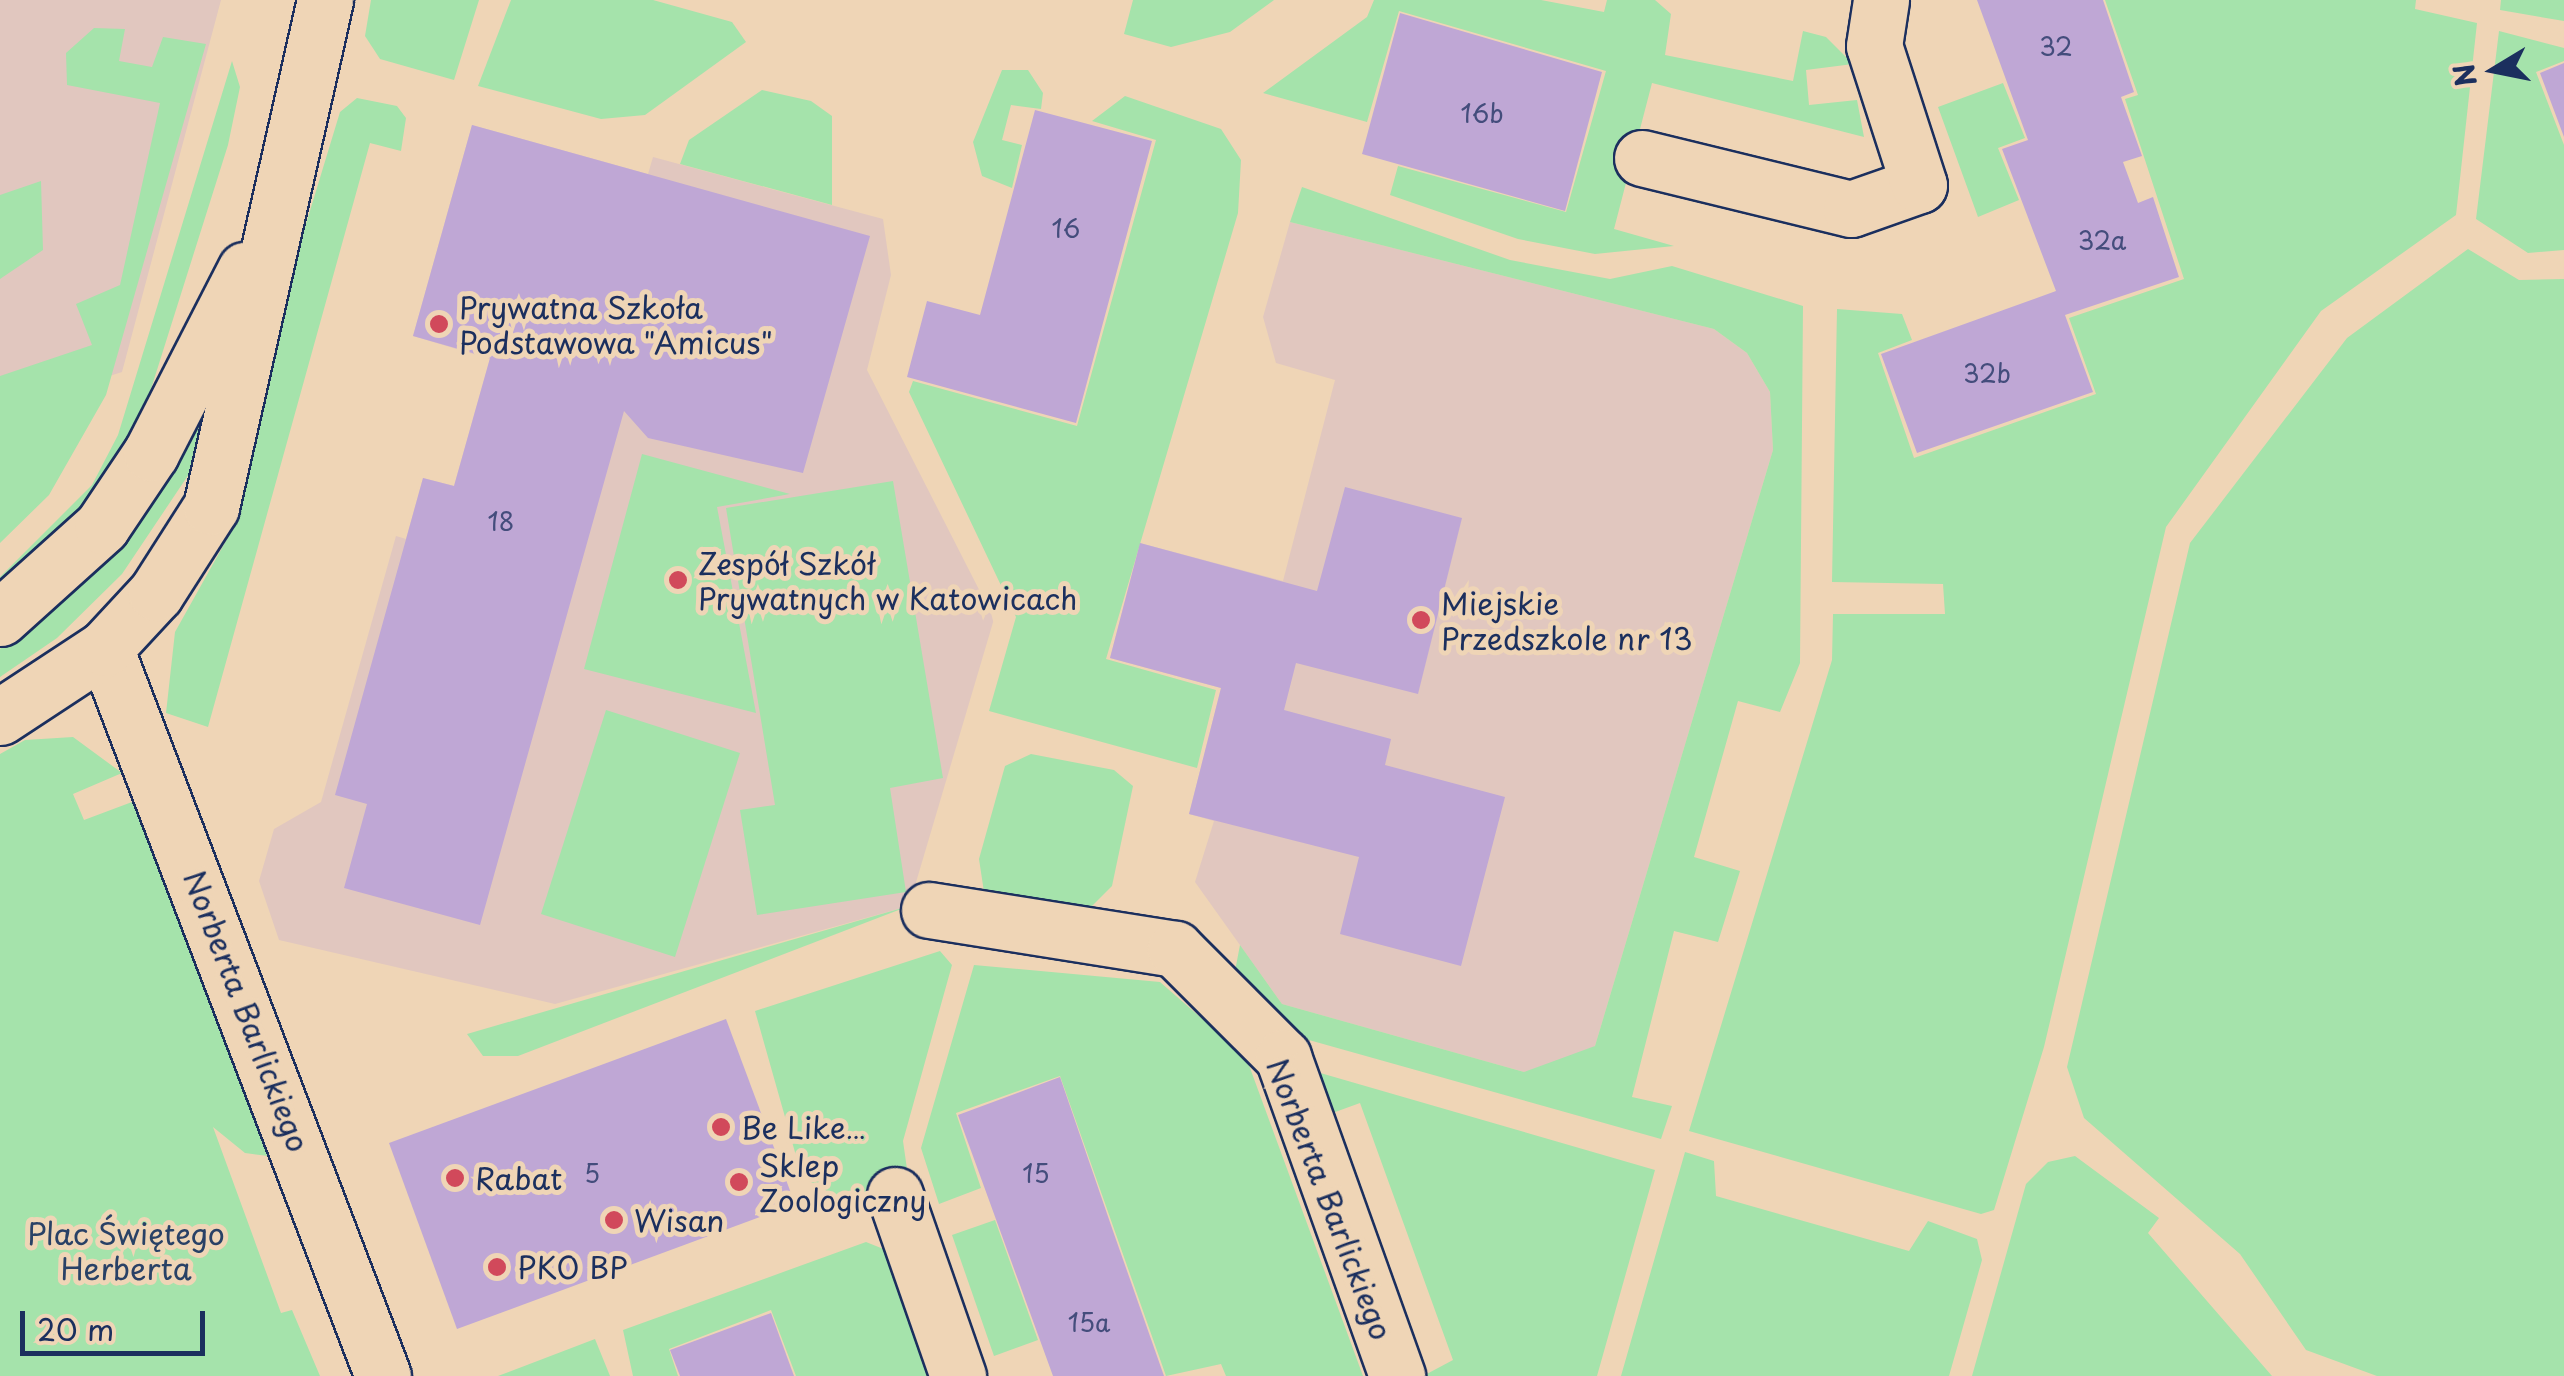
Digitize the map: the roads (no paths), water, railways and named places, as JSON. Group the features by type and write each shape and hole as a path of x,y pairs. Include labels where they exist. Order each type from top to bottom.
{"street":[{"path":"0,717 105,648 156,594 211,507 268,228 325,0"},
{"path":"1642,158 1851,209 1920,185 1874,46 1881,0"},
{"path":"0,618 102,526 151,454 268,228"},
{"name":"Norberta Barlickiego","path":"105,648 383,1376"},
{"name":"Norberta Barlickiego","path":"929,910 1175,949 1269,1042 1283,1057 1397,1376"},
{"path":"895,1195 958,1376"}],"place":[{"name":"Prywatna Szkoła Podstawowa \"Amicus\"","path":"439,324"},
{"name":"Zespół Szkół Prywatnych w Katowicach","path":"678,580"},
{"name":"Miejskie Przedszkole nr 13","path":"1421,620"},
{"name":"Be Like…","path":"721,1127"},
{"name":"Rabat","path":"455,1178"},
{"name":"Sklep Zoologiczny","path":"739,1182"},
{"name":"Wisan","path":"614,1220"},
{"name":"PKO BP","path":"497,1267"}],"park label":[{"name":"Plac Świętego Herberta","path":"126,1250"}]}
